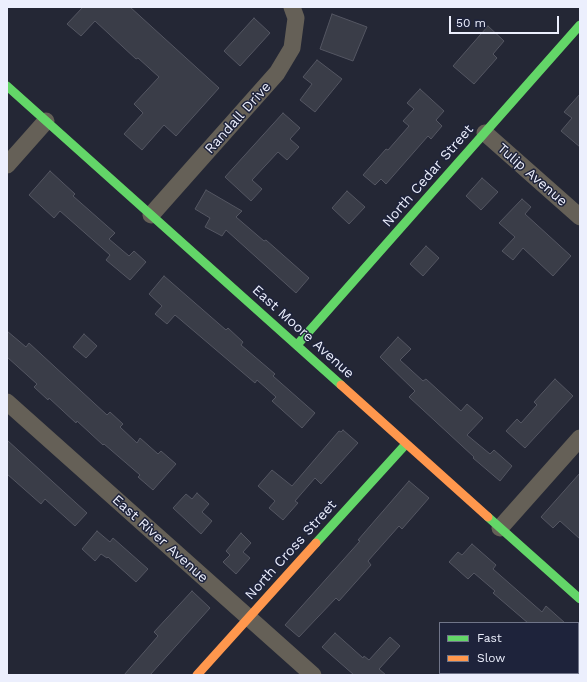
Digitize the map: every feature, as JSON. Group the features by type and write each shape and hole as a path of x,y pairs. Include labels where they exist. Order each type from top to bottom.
{"street":[{"name":"Randall Drive","path":"151,215 277,73 292,48 296,18 292,7"},
{"name":"North Cedar Street","path":"297,345 580,25"},
{"name":"East Moore Avenue","path":"7,86 580,599"},
{"path":"7,165 46,121"},
{"name":"Tulip Avenue","path":"485,133 580,217"},
{"name":"East River Avenue","path":"7,402 314,675"},
{"path":"500,528 580,438"},
{"name":"North Cross Street","path":"197,675 406,444"}],"building":[{"path":"83,7 130,7 219,88 176,136 164,125 142,150 124,134 143,113 134,104 159,77 138,58 136,59 95,21 81,36 67,24"},
{"path":"332,14 367,27 353,61 320,49"},
{"path":"254,18 270,33 240,66 224,51"},
{"path":"488,26 504,41 493,54 497,58 474,84 453,66"},
{"path":"317,60 342,79 315,112 300,100 312,84 303,77"},
{"path":"420,89 444,111 436,120 442,126 431,139 428,136 386,184 381,179 375,185 363,175 409,126 403,121 414,109 407,103"},
{"path":"580,94 580,147 561,131 572,118 564,112"},
{"path":"283,113 300,128 290,139 299,147 287,160 278,152 252,180 262,189 251,201 225,177"},
{"path":"50,171 75,194 73,196 115,233 109,239 129,256 134,251 146,262 130,280 106,260 110,255 60,211 54,218 29,195"},
{"path":"482,178 498,192 481,210 466,196"},
{"path":"206,190 242,211 236,217 264,241 266,240 309,278 296,293 226,230 222,236 205,227 210,218 195,209"},
{"path":"347,191 365,207 349,224 332,208"},
{"path":"522,199 531,207 525,214 571,256 553,276 523,248 513,260 502,251 515,237 499,223"},
{"path":"426,246 439,258 423,276 410,264"},
{"path":"164,276 226,330 228,328 243,342 241,345 275,374 273,376 315,413 302,428 272,401 276,397 257,380 255,383 175,315 167,324 155,314 162,306 149,294"},
{"path":"7,331 26,347 29,343 107,415 110,412 123,424 120,427 137,443 140,438 158,454 161,451 176,464 153,490 138,477 140,475 104,444 103,445 77,421 76,423 49,398 48,400 34,387 37,384 7,357"},
{"path":"84,334 97,346 86,358 73,347"},
{"path":"398,337 411,349 400,360 423,381 426,379 461,411 467,404 483,418 467,435 490,454 494,450 512,466 500,481 473,458 474,457 409,397 415,391 380,357"},
{"path":"555,379 573,396 525,448 506,431 517,419 521,423 537,405 534,402"},
{"path":"343,430 358,443 321,484 315,478 295,501 298,503 283,520 269,508 275,501 258,486 272,470 292,486 339,431 341,432"},
{"path":"7,440 87,513 75,526 45,499 41,504 7,474"},
{"path":"580,473 580,539 560,521 553,528 541,517"},
{"path":"409,481 429,498 402,529 399,526 368,561 371,565 339,601 336,598 299,637 285,625 360,541 358,540"},
{"path":"197,493 209,504 202,512 212,521 201,534 173,508 186,494 192,499"},
{"path":"97,531 110,542 113,538 148,569 136,582 108,557 107,558 101,554 95,561 82,549"},
{"path":"241,533 251,543 243,552 250,558 236,574 223,562 230,555 226,551"},
{"path":"472,544 496,565 493,569 542,612 546,606 564,622 527,622 493,593 495,591 474,573 468,579 449,562 458,552 462,555"},
{"path":"192,591 210,608 150,675 124,675 158,636 154,632"},
{"path":"335,633 363,658 364,656 369,660 390,637 400,646 379,669 386,675 354,675 322,647"}],"traffic: fast":[{"path":"297,345 580,25"},
{"path":"7,86 341,385"},
{"path":"316,543 406,444"},
{"path":"488,517 580,599"}],"traffic: slow":[{"path":"341,385 488,517"},
{"path":"197,675 316,543"}]}
